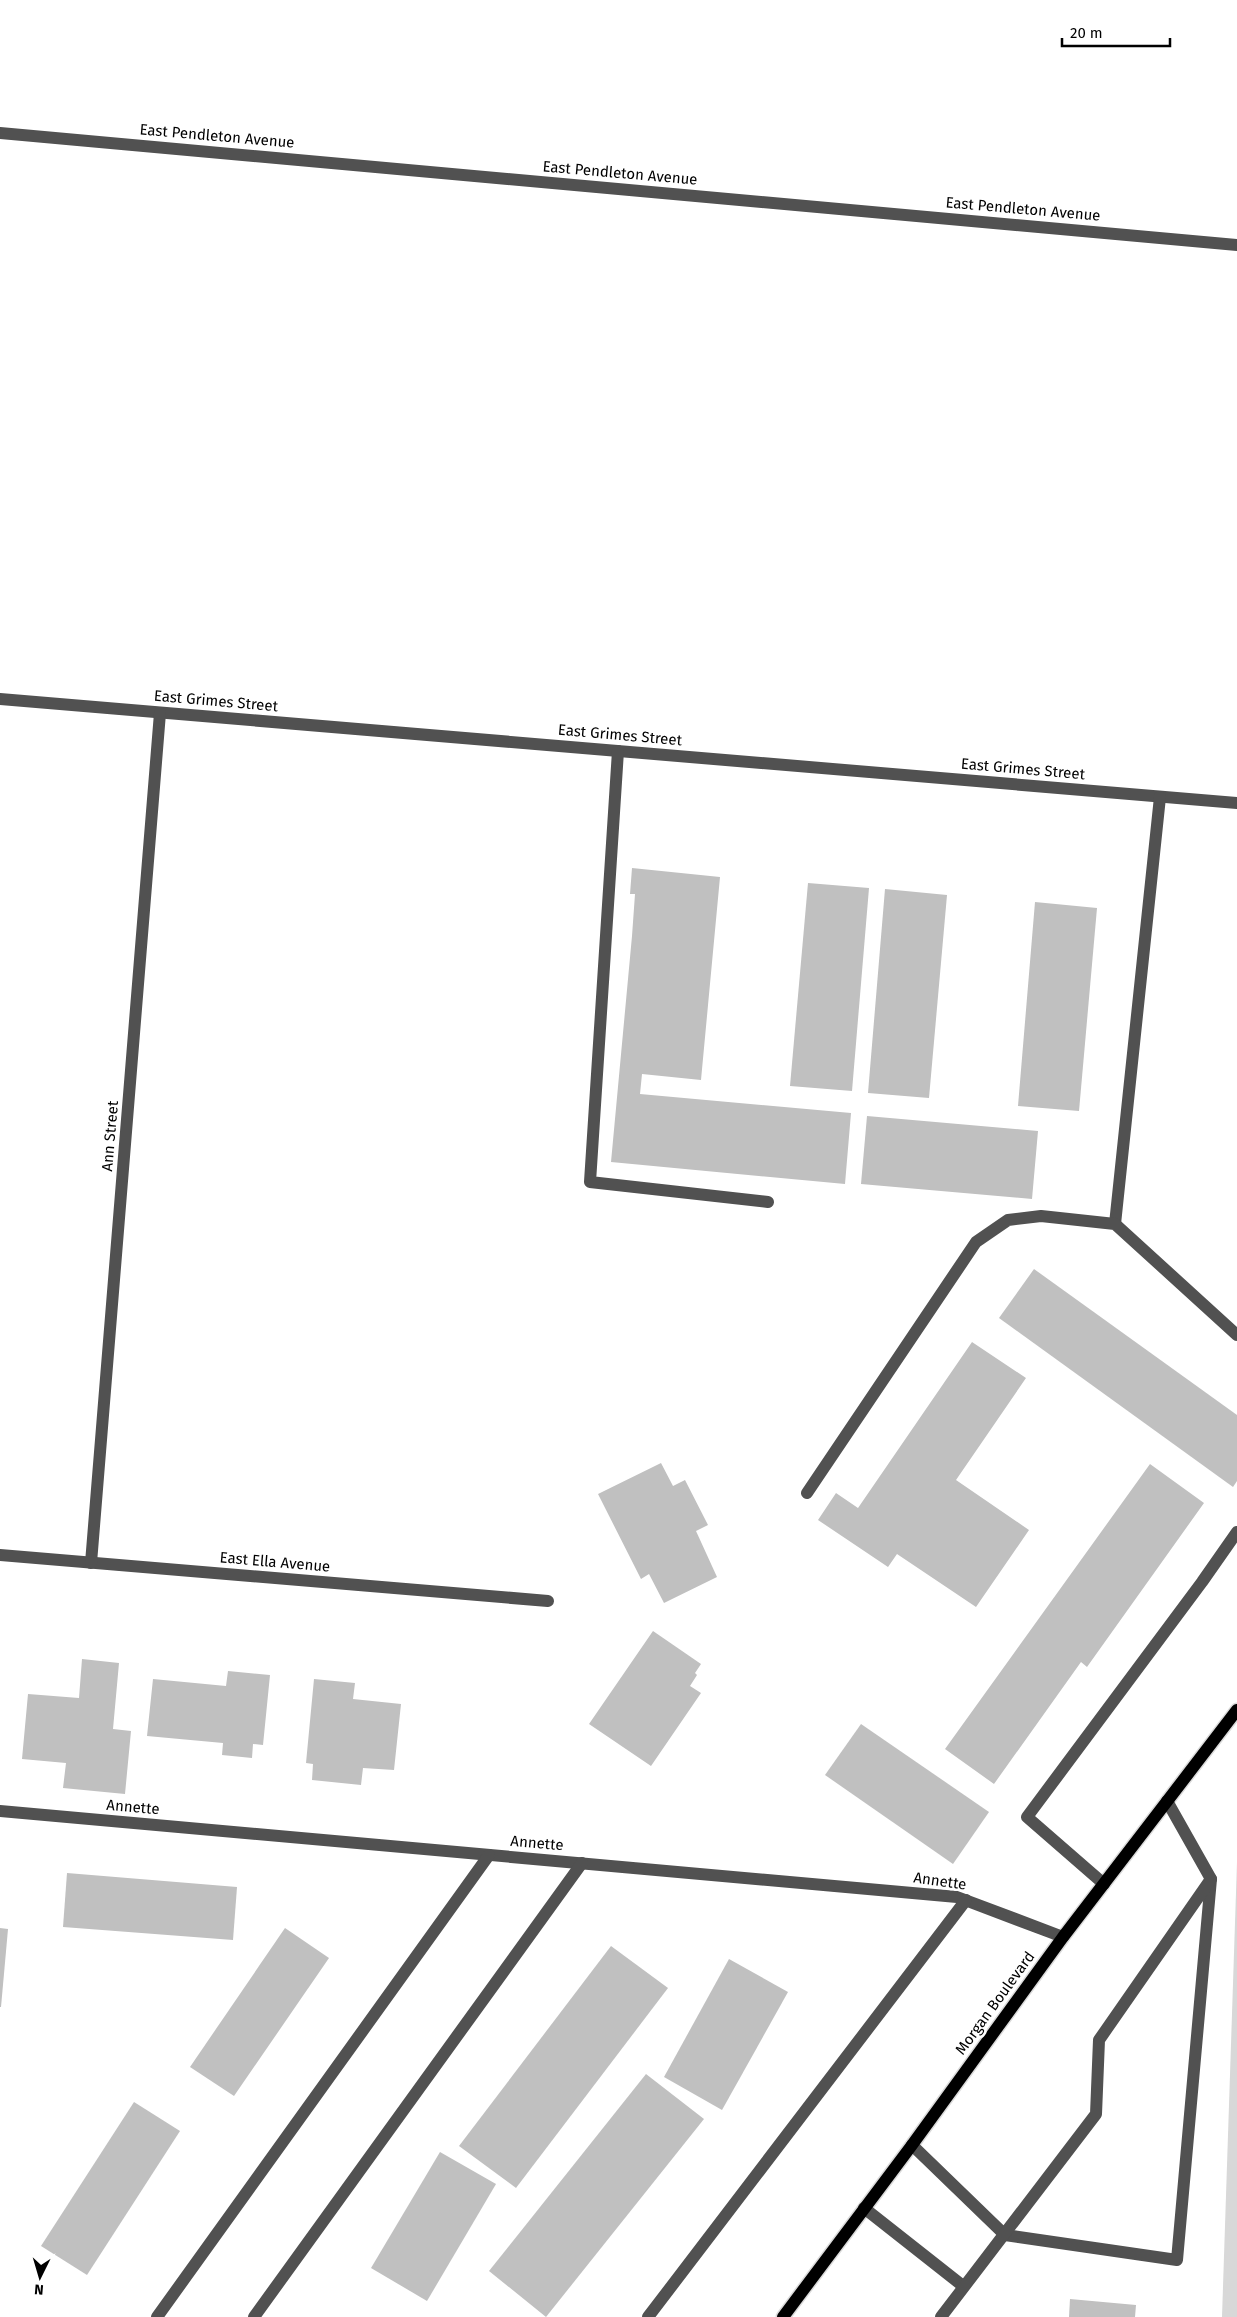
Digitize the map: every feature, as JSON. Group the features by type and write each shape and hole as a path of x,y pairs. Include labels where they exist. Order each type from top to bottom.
{"main road":[{"name":"Morgan Boulevard","path":"783,2317 912,2145 1063,1937 1237,1710"}],"street":[{"name":"East Pendleton Avenue","path":"0,132 1237,245"},
{"name":"East Grimes Street","path":"0,700 1237,803"},
{"name":"Ann Street","path":"91,1563 160,713"},
{"path":"618,752 590,1182 768,1202"},
{"path":"1115,1224 1160,797"},
{"path":"807,1494 976,1242 1008,1220 1041,1216 1115,1224 1237,1335"},
{"path":"1104,1884 1027,1817 1237,1532"},
{"name":"East Ella Avenue","path":"0,1555 548,1601"},
{"path":"912,2145 1005,2235 1177,2260 1211,1879 1168,1801"},
{"name":"Annette","path":"0,1811 958,1896 1063,1937"},
{"path":"157,2317 489,1855"},
{"path":"254,2317 582,1863"},
{"path":"941,2317 1096,2114 1099,2040 1211,1879"},
{"path":"648,2317 966,1900"},
{"path":"864,2208 963,2286"}],"shaded area":[{"path":"1237,1862 1237,2317 1222,2317"}],"building":[{"path":"632,868 720,877 701,1080 642,1074 640,1094 851,1113 845,1184 611,1162 635,894 630,894"},
{"path":"808,883 869,888 852,1091 790,1086"},
{"path":"885,889 947,895 929,1098 868,1093"},
{"path":"1035,902 1097,908 1079,1111 1018,1106"},
{"path":"867,1116 1038,1131 1032,1199 861,1184"},
{"path":"1034,1269 1237,1415 1237,1481 1233,1487 999,1318"},
{"path":"972,1342 1026,1378 956,1480 1029,1530 976,1607 897,1554 888,1567 818,1520 836,1493 858,1508"},
{"path":"661,1463 673,1486 685,1480 708,1525 696,1531 717,1577 664,1603 649,1574 641,1579 598,1494"},
{"path":"1150,1464 1204,1503 1087,1667 1081,1662 994,1784 945,1749"},
{"path":"653,1631 701,1664 690,1686 701,1693 651,1766 589,1724"},
{"path":"82,1659 119,1663 113,1729 131,1731 125,1794 63,1788 66,1763 22,1759 28,1694 79,1698"},
{"path":"228,1671 270,1675 263,1745 253,1744 252,1758 222,1755 223,1743 147,1736 153,1679 226,1686"},
{"path":"314,1679 355,1683 353,1699 401,1704 394,1770 363,1768 361,1785 312,1780 313,1764 306,1763"},
{"path":"861,1724 989,1812 953,1864 825,1775"},
{"path":"67,1873 237,1887 233,1940 63,1927"},
{"path":"0,1928 8,1929 1,2007 0,2007"},
{"path":"285,1928 329,1958 234,2096 190,2067"},
{"path":"611,1946 668,1988 516,2188 459,2146"},
{"path":"729,1959 788,1992 722,2110 664,2077"},
{"path":"646,2074 704,2119 546,2317 489,2271"},
{"path":"134,2102 180,2131 87,2275 41,2246"},
{"path":"440,2152 496,2184 427,2301 371,2268"},
{"path":"1070,2299 1136,2305 1135,2317 1069,2317"}]}
